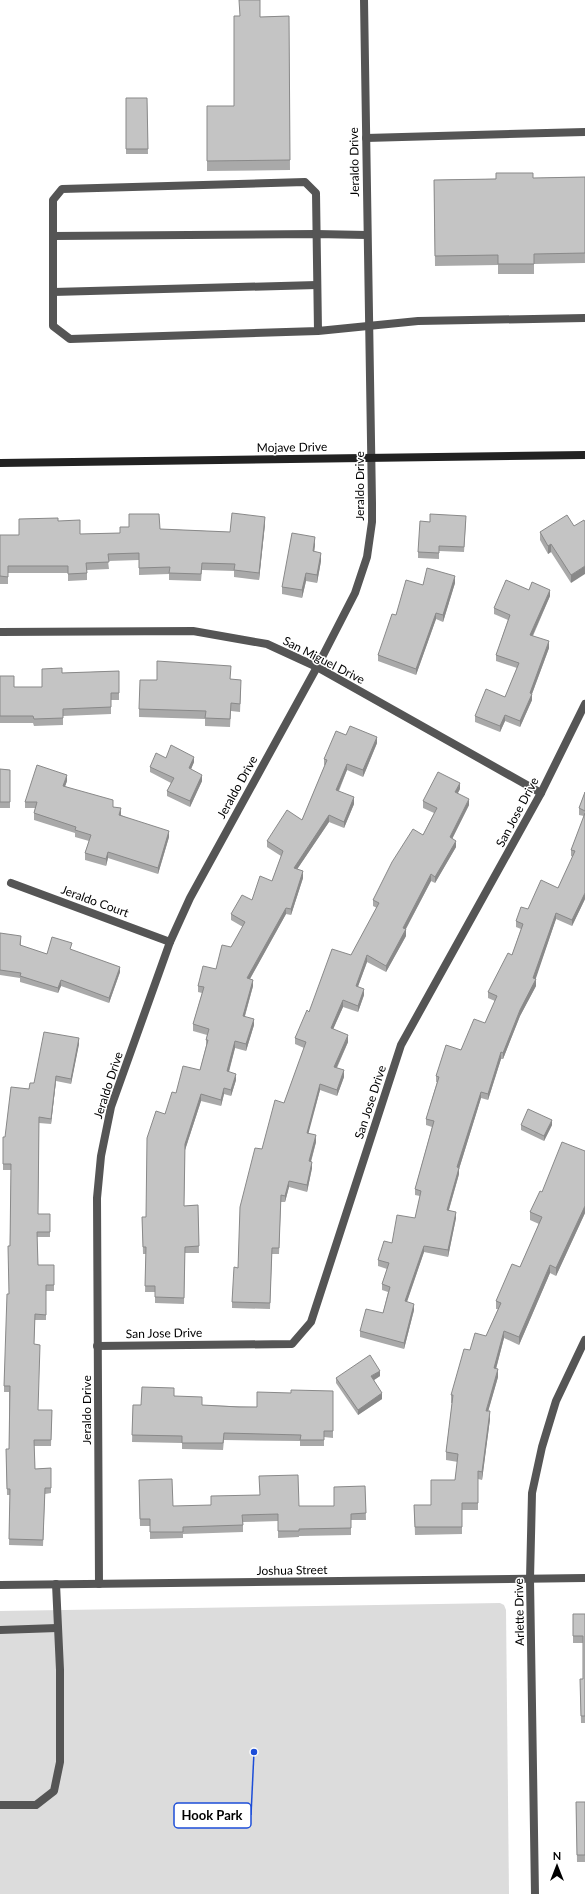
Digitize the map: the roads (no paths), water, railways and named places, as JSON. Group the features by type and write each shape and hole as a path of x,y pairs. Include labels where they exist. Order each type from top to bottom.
{"main road":[{"name":"Mojave Drive","path":"0,463 585,454"}],"street":[{"name":"Jeraldo Drive","path":"99,1584 97,1198 101,1156 111,1108 170,942 190,898 317,667 355,593 367,557 372,522 372,458 364,0"},
{"path":"366,138 585,132"},
{"path":"318,331 316,193 305,182 62,190 53,200 53,326 70,339 318,331 418,321 585,318"},
{"path":"53,236 367,235"},
{"path":"53,292 317,285"},
{"name":"San Miguel Drive","path":"0,632 194,631 267,644 317,667 541,793"},
{"name":"San Jose Drive","path":"97,1346 292,1344 311,1322 401,1045 541,793 585,704"},
{"name":"Jeraldo Court","path":"11,883 170,942"},
{"name":"Arlette Drive","path":"535,1894 530,1579 532,1494 542,1447 556,1401 585,1340"},
{"name":"Joshua Street","path":"0,1585 585,1578"},
{"path":"0,1805 36,1805 54,1791 60,1762 60,1670 56,1584"},
{"path":"0,1630 57,1628"}],"place":[{"name":"Hook Park","path":"254,1752"}]}
